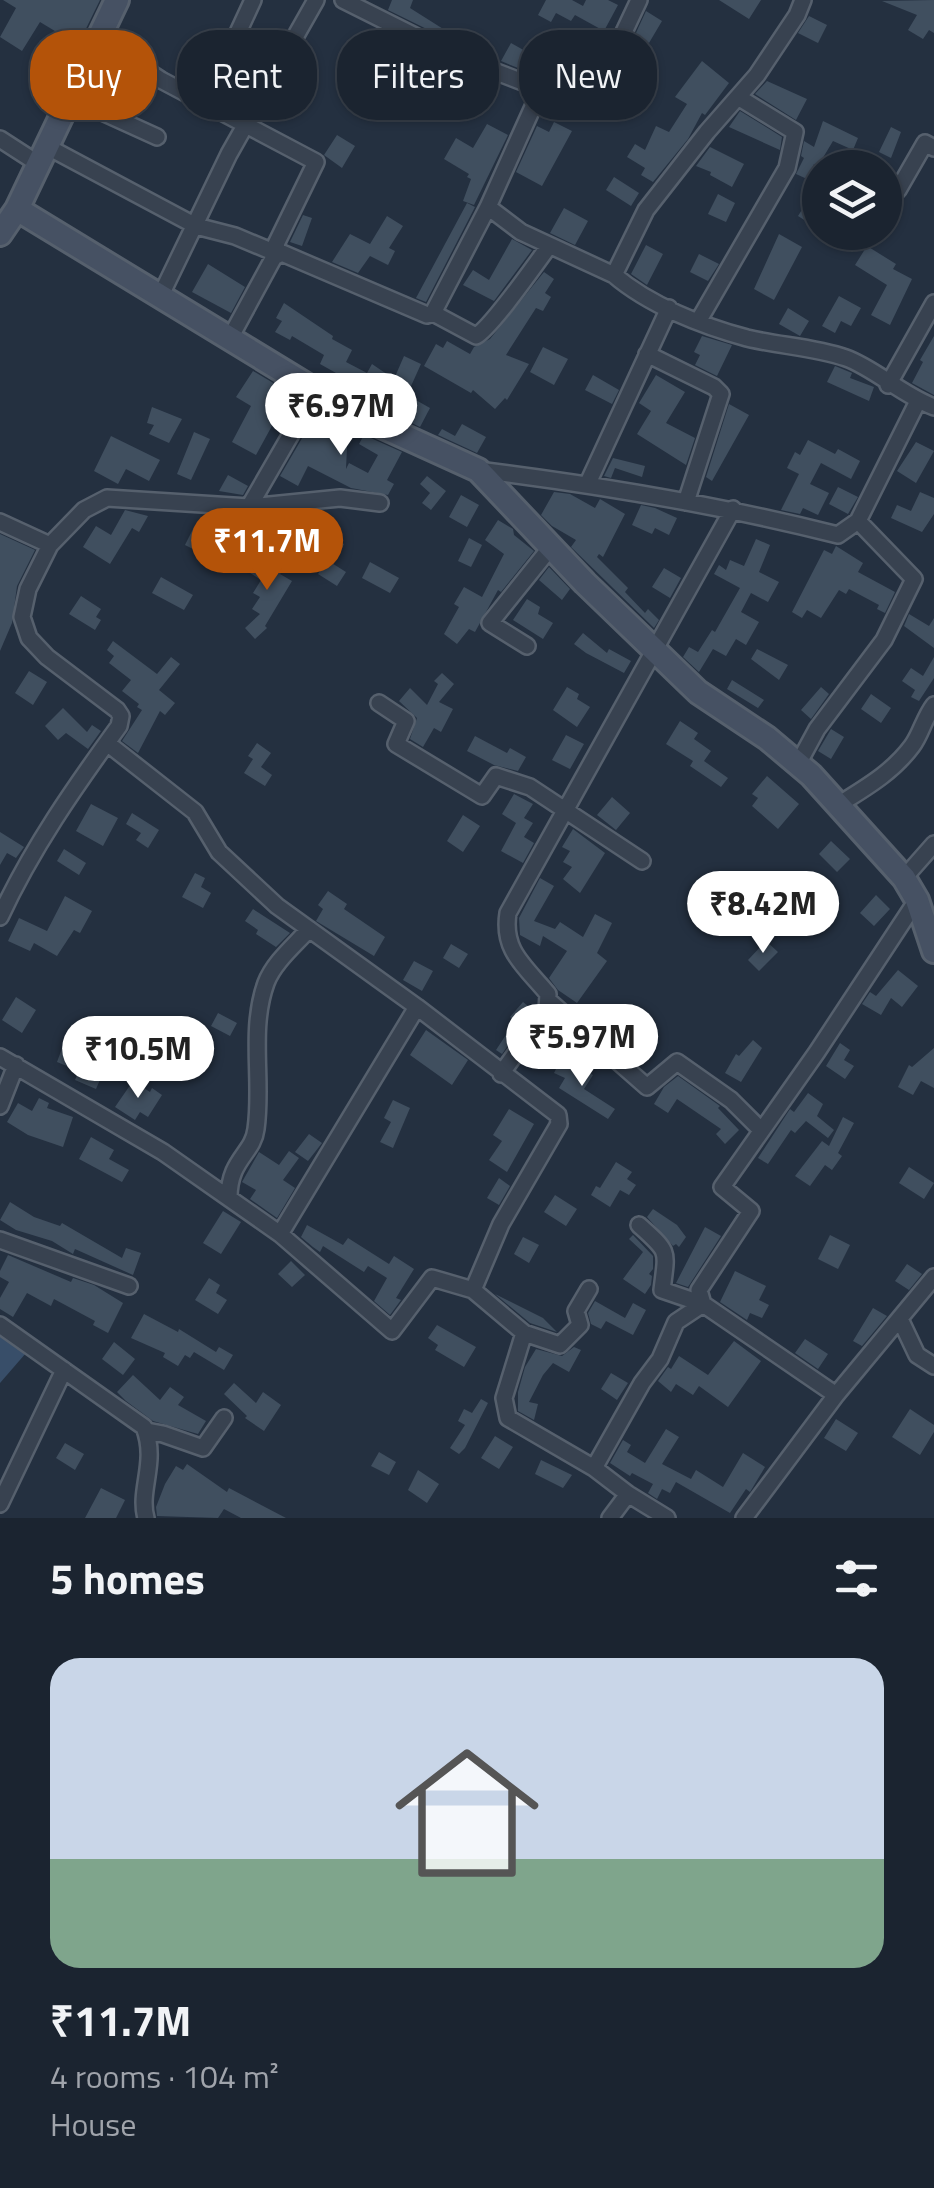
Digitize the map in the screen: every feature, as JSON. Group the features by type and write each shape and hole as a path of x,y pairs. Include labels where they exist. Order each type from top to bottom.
{"main road":[{"path":"102,30 117,0"},
{"path":"0,234 17,208 59,120"},
{"path":"17,208 316,391 478,470 698,692 767,738 838,805 904,878 917,900 933,944"}],"street":[{"path":"239,30 253,0"},
{"path":"160,297 246,125 316,0"},
{"path":"0,139 196,226 234,236 428,315 433,313 439,308 488,207 538,98 537,91 455,56 371,7 343,0"},
{"path":"625,30 639,0"},
{"path":"614,275 646,210 757,76 797,15 802,0"},
{"path":"698,320 788,168 795,132 738,97"},
{"path":"118,120 157,138"},
{"path":"229,340 278,254 276,244 316,162 236,120"},
{"path":"902,183 926,143 934,148"},
{"path":"478,470 733,509 838,535 858,521 926,404 888,385 852,360 746,338 669,308 614,275 521,232 488,207"},
{"path":"433,313 476,336 486,332 549,246"},
{"path":"888,385 934,302"},
{"path":"588,484 669,308"},
{"path":"647,354 721,394 686,502"},
{"path":"249,507 316,391"},
{"path":"0,918 18,878 62,804 119,726 121,716 28,638 22,617 28,590 50,545 84,510 108,498 249,507 340,498 380,504"},
{"path":"501,1074 547,1010 549,1001 548,994 508,945 508,913 733,509"},
{"path":"798,764 817,729 884,640 914,579 858,521"},
{"path":"0,522 50,545"},
{"path":"527,646 490,623 551,547"},
{"path":"379,703 406,721 396,744 482,796 496,776 530,787 642,861"},
{"path":"838,805 879,780 901,759 915,743 922,721 934,705"},
{"path":"107,743 196,812 226,860 277,906 558,1115 559,1124 500,1224 473,1290"},
{"path":"904,878 934,844"},
{"path":"703,1304 698,1290 751,1210 722,1187 917,900"},
{"path":"229,1198 229,1178 256,1133 258,1028 266,982 309,930"},
{"path":"549,1001 647,1087 678,1062 731,1100 761,1130"},
{"path":"280,1234 417,1007"},
{"path":"0,1056 164,1152 280,1234 392,1331 432,1278 473,1290 524,1333 560,1345 580,1325 576,1311 589,1289"},
{"path":"0,1106 16,1064"},
{"path":"639,1225 664,1248 662,1290 703,1304 836,1395"},
{"path":"0,1240 129,1286"},
{"path":"744,1518 836,1395 934,1277"},
{"path":"594,1468 642,1382 660,1360 676,1322 703,1304"},
{"path":"900,1319 917,1355 934,1366"},
{"path":"0,1325 146,1432 203,1448 224,1418"},
{"path":"524,1333 504,1398 508,1418 594,1468 667,1518"},
{"path":"0,1504 64,1370"},
{"path":"146,1432 151,1462 142,1506 146,1518"},
{"path":"610,1518 628,1494"}],"water":[{"path":"0,1336 26,1353 0,1383"}],"building":[{"path":"3,0 100,0 85,30 53,30 40,22 35,30 30,30 22,51 0,37 16,8"},
{"path":"392,0 413,0 410,8 445,30 429,30 388,10"},
{"path":"546,0 572,0 583,6 586,0 608,0 618,5 605,30 575,15 571,21 556,13 551,22 538,15"},
{"path":"719,0 761,0 749,19"},
{"path":"934,0 934,33 929,30 923,39 908,30 917,15 882,1"},
{"path":"646,11 662,21 657,30 637,30"},
{"path":"809,16 827,25 818,43 798,33"},
{"path":"511,43 519,48 518,68 501,61"},
{"path":"702,61 729,83 705,115 702,113 688,139 653,182 641,175 645,168 627,157 635,144 645,150 656,126 669,132 687,104 675,97"},
{"path":"767,81 807,99 796,120 755,94"},
{"path":"740,111 782,137 780,150 729,127"},
{"path":"823,121 858,138 853,150 833,141 828,150 802,150 804,141 814,147"},
{"path":"554,122 572,131 542,186 516,172 537,126 549,132"},
{"path":"487,124 508,135 474,205 463,201 471,179 469,174 444,159 456,138 473,148"},
{"path":"891,127 901,132 894,150 880,150"},
{"path":"337,135 355,146 342,168 324,155"},
{"path":"710,147 744,164 732,187 696,166"},
{"path":"614,177 639,193 631,206 606,190"},
{"path":"718,194 735,203 726,222 708,214"},
{"path":"467,203 475,207 426,302 416,298"},
{"path":"564,208 588,221 575,245 550,233"},
{"path":"303,215 312,218 302,246 290,242"},
{"path":"387,216 403,226 389,248 395,251 388,265 370,256 358,273 332,262 350,234 370,244"},
{"path":"779,234 802,247 774,300 754,289"},
{"path":"512,239 532,250 494,301 463,285 473,270 489,280"},
{"path":"646,245 663,254 647,285 631,274"},
{"path":"864,250 873,250 896,264 893,269 912,279 890,325 871,315 887,285 855,265"},
{"path":"699,254 719,264 708,281 690,272"},
{"path":"208,264 245,287 231,313 192,292"},
{"path":"544,272 554,279 545,293 551,297 543,311 536,308 506,355 529,364 507,400 495,409 473,390 471,393 424,366 436,344 443,348 447,341 470,354 474,347 490,339"},
{"path":"839,296 861,308 851,326 841,321 835,333 822,326"},
{"path":"284,303 352,350 346,362 367,373 372,364 394,379 404,356 421,364 407,395 430,408 420,427 348,392 352,382 320,364 324,355 292,336 290,340 275,332 282,321 276,318"},
{"path":"788,308 809,321 800,336 779,324"},
{"path":"702,336 732,345 717,376 695,365 700,355 694,352"},
{"path":"934,336 934,395 912,383"},
{"path":"543,347 568,359 554,385 530,372"},
{"path":"835,366 852,373 850,378 874,387 869,401 827,382"},
{"path":"253,371 290,393 256,455 232,442 251,406 236,397"},
{"path":"593,375 619,390 612,404 585,390"},
{"path":"656,375 685,392 666,423 695,438 686,465 637,434 651,411 639,403"},
{"path":"729,404 749,415 712,481 706,477"},
{"path":"152,407 182,419 169,443 149,434 154,425 147,423"},
{"path":"315,416 334,425 334,419 348,426 346,469 349,463 368,473 378,455 359,444 364,435 402,452 387,480 394,484 388,495 351,488 308,466 298,486 280,476"},
{"path":"462,424 486,437 477,453 438,435 442,429 455,436"},
{"path":"194,432 210,439 191,480 177,474"},
{"path":"111,436 160,460 149,481 126,469 118,484 94,471"},
{"path":"808,440 860,461 851,479 821,463 810,484 829,493 818,515 803,508 800,514 781,510 799,474 787,468 795,452 800,455"},
{"path":"916,442 934,451 916,483 897,471"},
{"path":"613,458 645,466 642,477 615,468 611,478 604,476"},
{"path":"228,475 248,486 243,495 219,491"},
{"path":"427,476 446,491 431,510 422,503 430,493 420,484"},
{"path":"838,487 858,497 848,514 829,504"},
{"path":"554,492 570,494 595,508 600,499 625,514 603,557 597,557 628,588 625,592 645,613 648,609 659,620 654,628 571,547 576,540 541,515"},
{"path":"920,492 934,498 934,514 922,532 891,518 897,505 911,511"},
{"path":"461,495 479,505 467,527 449,517"},
{"path":"641,505 677,518 669,535 655,528 652,534 632,525"},
{"path":"125,510 148,516 139,532 132,528 110,564 83,547 96,526 111,535"},
{"path":"498,520 534,551 501,592 498,590 475,632 469,629 457,644 444,634 459,607 454,604 464,587 482,597 504,554 485,540"},
{"path":"195,525 221,538 211,558 185,545"},
{"path":"0,534 35,550 17,586 12,623 0,651"},
{"path":"327,535 344,544 336,560 318,550"},
{"path":"469,538 482,545 471,567 458,561"},
{"path":"756,539 770,545 759,572 779,582 768,602 751,593 741,612 759,622 746,645 736,639 726,656 713,649 699,672 683,657 689,647 698,652 712,630 715,632 740,588 714,574 719,565 726,570 730,560 744,566"},
{"path":"836,546 863,563 858,572 895,592 885,613 877,609 879,605 849,589 846,594 839,590 821,618 807,610 802,618 792,612 824,550 832,554"},
{"path":"251,558 271,568 278,559 287,565 280,574 292,581 267,628 255,639 245,628 260,614 252,609 260,597 253,593 261,580 244,569"},
{"path":"327,560 346,572 337,586 318,574"},
{"path":"370,562 399,578 390,593 362,578"},
{"path":"549,567 570,589 562,600 539,580"},
{"path":"664,568 681,578 670,598 652,587"},
{"path":"161,577 193,595 184,610 152,593"},
{"path":"81,596 101,609 96,617 101,620 95,630 69,614"},
{"path":"527,599 540,607 538,614 553,623 543,639 513,620"},
{"path":"909,614 929,626 934,618 934,648 904,626"},
{"path":"583,633 607,653 609,649 631,661 624,673 574,644"},
{"path":"113,641 157,674 171,657 180,664 159,690 175,703 165,715 160,711 138,753 122,741 142,710 122,691 131,680 109,663 114,656 107,650"},
{"path":"757,649 788,665 779,680 751,659"},
{"path":"934,657 934,678 919,701 911,697 915,690 902,681 911,668 923,676"},
{"path":"29,671 47,682 33,705 15,693"},
{"path":"442,673 454,684 439,702 453,709 441,732 434,728 423,747 410,739 417,718 399,701 410,688 427,705 438,684 434,681"},
{"path":"732,680 764,700 758,708 727,689"},
{"path":"567,687 590,707 577,727 553,710"},
{"path":"821,687 829,694 811,719 801,710"},
{"path":"871,694 891,708 881,723 861,709"},
{"path":"63,708 87,732 92,725 101,731 88,749 66,733 58,740 45,726"},
{"path":"680,721 698,733 694,739 711,751 704,761 728,778 721,787 690,766 693,761 666,744"},
{"path":"831,729 844,737 831,759 818,751"},
{"path":"566,735 584,744 570,769 552,760"},
{"path":"475,736 507,753 510,748 526,757 518,771 494,765 467,751"},
{"path":"257,743 271,753 261,767 272,775 265,786 244,773 253,759 248,756"},
{"path":"767,776 799,804 778,829 752,806 758,798 752,794"},
{"path":"514,794 533,804 524,818 533,823 524,837 534,843 523,863 501,851 516,823 502,814"},
{"path":"612,797 630,813 616,830 597,815"},
{"path":"91,804 118,818 103,846 76,831"},
{"path":"132,813 159,830 148,848 136,840 141,833 126,824"},
{"path":"463,815 480,826 463,852 447,841"},
{"path":"573,829 605,853 580,893 563,879 572,867 563,862 570,851 562,847"},
{"path":"0,832 24,847 16,858 7,853 0,865"},
{"path":"831,841 850,859 837,872 819,854"},
{"path":"64,849 86,863 79,875 57,861"},
{"path":"195,873 205,878 201,887 211,893 203,908 182,897"},
{"path":"761,876 778,893 766,905 751,890"},
{"path":"540,878 554,886 534,921 555,929 560,922 583,937 595,914 612,923 597,953 607,961 577,1003 549,978 567,951 543,936 540,946 520,935 519,918"},
{"path":"328,891 347,904 344,909 385,937 374,956 316,921 323,909 318,905"},
{"path":"876,895 890,909 874,926 860,913"},
{"path":"65,896 92,911 80,933 74,930 57,956 34,943 30,951 8,941 19,918 47,931"},
{"path":"253,909 290,933 276,947 245,921"},
{"path":"766,941 778,952 759,971 748,960"},
{"path":"451,944 468,954 459,968 443,958"},
{"path":"414,961 433,971 422,991 403,980"},
{"path":"898,970 918,986 902,1007 891,998 881,1015 862,1004 870,992 876,996"},
{"path":"16,997 36,1010 22,1033 2,1020"},
{"path":"523,1002 533,1010 502,1054 496,1050 515,1021 510,1017"},
{"path":"218,1013 237,1023 230,1036 211,1026"},
{"path":"426,1030 468,1060 452,1085 410,1055"},
{"path":"91,1038 114,1047 96,1089 75,1080 79,1071 57,1062 64,1043 85,1052"},
{"path":"753,1040 762,1048 741,1082 725,1073 736,1054 739,1056"},
{"path":"840,1043 850,1050 844,1060 854,1066 845,1079 826,1066"},
{"path":"934,1048 934,1088 921,1081 913,1095 898,1087 909,1065 912,1067"},
{"path":"559,1063 571,1069 574,1063 593,1075 584,1089 615,1109 608,1119 559,1088 565,1078 554,1073"},
{"path":"678,1076 720,1106 739,1130 725,1144 716,1134 721,1129 677,1099 668,1113 654,1104 664,1087"},
{"path":"133,1081 162,1095 148,1117 140,1112 135,1120 115,1107"},
{"path":"808,1093 823,1104 817,1116 834,1130 828,1138 806,1121 795,1133 791,1130 768,1164 758,1158 790,1109 794,1112"},
{"path":"39,1098 49,1103 47,1108 73,1117 63,1147 28,1135 7,1122 18,1103 32,1111"},
{"path":"393,1100 410,1108 393,1148 380,1142 391,1122 384,1118"},
{"path":"509,1109 534,1124 507,1172 489,1160 502,1141 493,1135"},
{"path":"843,1117 854,1123 838,1153 842,1156 832,1170 825,1165 810,1186 795,1176 822,1141 829,1146"},
{"path":"309,1134 322,1143 308,1161 295,1152"},
{"path":"91,1137 114,1150 109,1159 129,1170 122,1182 79,1159"},
{"path":"289,1151 299,1158 283,1180 295,1188 277,1218 250,1199 256,1190 242,1182 259,1152 279,1165"},
{"path":"616,1162 632,1172 627,1179 636,1185 629,1195 620,1190 610,1207 591,1195"},
{"path":"909,1167 934,1183 924,1199 899,1183"},
{"path":"499,1178 510,1186 499,1205 487,1198"},
{"path":"555,1195 577,1209 566,1226 544,1212"},
{"path":"10,1202 34,1217 60,1226 62,1223 122,1258 126,1248 141,1253 133,1275 75,1249 73,1254 52,1241 16,1230 0,1220"},
{"path":"653,1209 677,1225 686,1237 679,1247 673,1246 647,1217"},
{"path":"223,1211 241,1222 221,1254 203,1243"},
{"path":"307,1225 343,1245 348,1238 389,1264 394,1256 414,1269 390,1315 374,1301 387,1278 368,1266 364,1272 323,1246 320,1252 301,1237"},
{"path":"705,1227 721,1236 688,1287 676,1283"},
{"path":"633,1235 653,1256 651,1285 645,1294 623,1279 643,1252 629,1239"},
{"path":"830,1235 850,1245 838,1269 818,1259"},
{"path":"523,1237 539,1245 529,1263 514,1254"},
{"path":"8,1255 71,1282 73,1278 94,1285 123,1303 108,1333 93,1325 95,1321 54,1299 51,1306 27,1293 13,1317 0,1309 0,1298 9,1282 0,1277 0,1271"},
{"path":"291,1261 305,1275 292,1287 278,1274"},
{"path":"907,1264 922,1274 909,1290 895,1281"},
{"path":"735,1271 766,1286 759,1300 769,1305 762,1318 750,1313 747,1320 720,1302"},
{"path":"209,1278 220,1285 216,1293 227,1300 218,1314 195,1300"},
{"path":"495,1294 543,1318 557,1332 530,1323"},
{"path":"595,1301 625,1318 633,1303 646,1310 633,1335 606,1321 601,1329 591,1324 588,1313"},
{"path":"873,1308 887,1316 862,1346 853,1341"},
{"path":"144,1314 178,1332 179,1329 216,1352 219,1347 233,1355 224,1370 194,1352 190,1358 185,1355 178,1366 163,1357 165,1353 131,1338"},
{"path":"437,1325 476,1347 464,1367 435,1350 438,1345 428,1338"},
{"path":"805,1339 828,1354 818,1369 795,1353"},
{"path":"734,1341 761,1361 728,1407 699,1386 693,1395 676,1384 671,1392 658,1381 679,1356 708,1375"},
{"path":"114,1342 135,1359 123,1375 102,1359"},
{"path":"574,1347 581,1350 569,1372 553,1363 543,1375 529,1402 538,1404 534,1420 518,1411 525,1367 536,1349 562,1356"},
{"path":"611,1373 628,1383 617,1400 601,1389"},
{"path":"133,1375 160,1400 170,1387 184,1397 178,1405 206,1421 198,1434 153,1421 126,1401 117,1392"},
{"path":"234,1383 256,1403 263,1392 281,1405 264,1431 245,1418 224,1394"},
{"path":"481,1399 488,1403 459,1454 450,1448 465,1425 458,1421 464,1409 472,1413"},
{"path":"910,1409 934,1425 920,1455 892,1437"},
{"path":"836,1419 858,1433 846,1451 824,1438"},
{"path":"666,1429 679,1437 662,1464 691,1479 696,1470 723,1487 743,1453 765,1467 750,1492 746,1489 730,1513 676,1482 670,1493 662,1489 657,1499 648,1493 653,1484 610,1463 623,1440 631,1445 627,1452 645,1463"},
{"path":"495,1436 513,1447 499,1469 481,1458"},
{"path":"65,1443 84,1454 75,1470 56,1458"},
{"path":"379,1452 396,1462 389,1475 371,1466"},
{"path":"541,1460 572,1475 563,1488 535,1474"},
{"path":"187,1464 227,1492 229,1488 286,1518 241,1518 224,1509 218,1518 157,1516 156,1507 165,1484 176,1466 183,1470"},
{"path":"418,1470 439,1484 427,1503 408,1490"},
{"path":"101,1488 125,1500 116,1518 85,1518"}]}
